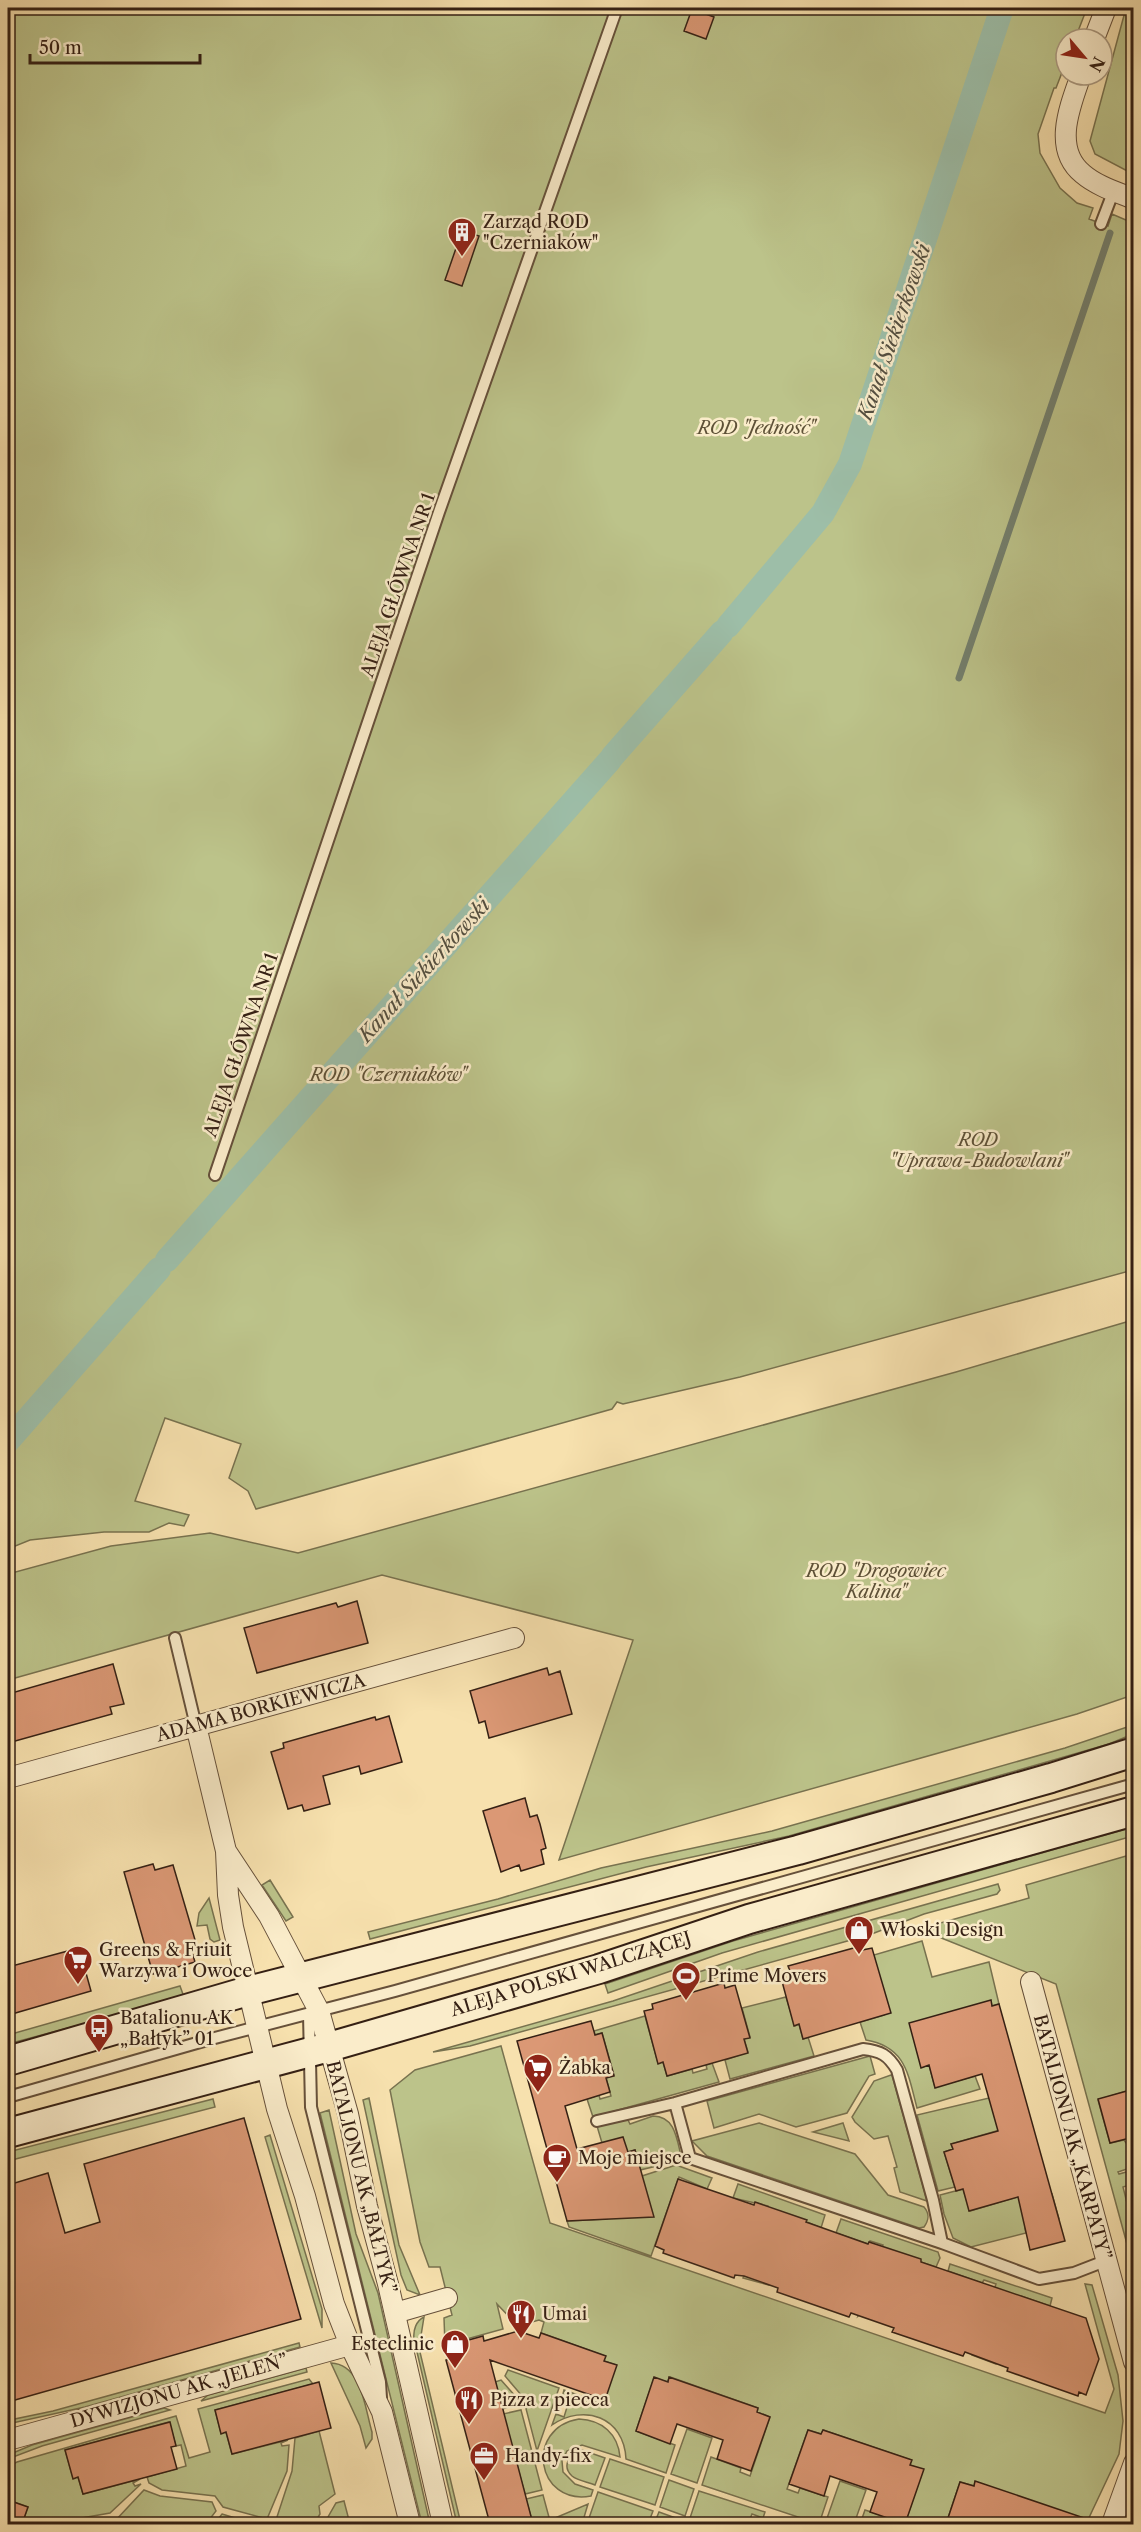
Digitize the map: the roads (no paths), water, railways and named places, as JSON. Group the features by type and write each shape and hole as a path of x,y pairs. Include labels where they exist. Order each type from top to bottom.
{"main road":[{"path":"8,2061 248,1991 798,1850 1052,1778 1134,1752"},
{"name":"ALEJA POLSKI WALCZĄCEJ","path":"8,2133 319,2049 599,1969 749,1919 1134,1811"}],"street":[{"path":"1099,27 1106,8"},
{"path":"1078,87 1066,129 1065,142 1074,166 1084,176 1134,199"},
{"name":"ADAMA BORKIEWICZA","path":"8,1778 514,1638"},
{"name":"BATALIONU AK „BAŁTYK”","path":"196,1726 226,1851 230,1905 248,1991 277,2109 305,2196 325,2272 350,2345 382,2412 410,2524"},
{"name":"BATALIONU AK „BAŁTYK”","path":"226,1851 252,1888 303,1977 314,2012 319,2049 348,2114 367,2206 395,2313 443,2524"},
{"name":"BATALIONU AK „KARPATY”","path":"1031,1982 1134,2362"},
{"path":"395,2313 447,2298"},
{"name":"DYWIZJONU AK „JELEŃ”","path":"8,2440 350,2345"},
{"path":"1112,2524 1129,2488 1134,2463"}],"lane":[{"name":"ALEJA GŁÓWNA NR 1","path":"215,1175 439,512 617,8"},
{"path":"1101,224 1114,190"},
{"path":"175,1638 196,1726"},
{"path":"8,2097 1134,1784"},
{"path":"319,2049 311,2107 380,2382 382,2412"},
{"path":"597,2121 675,2103 863,2049 879,2050 890,2058 897,2070 933,2200 942,2243"},
{"path":"675,2103 690,2158 942,2243 1039,2279 1074,2273 1105,2261"}],"waterway":[{"name":"Kanał Siekierkowski","path":"728,626 823,513 850,464 1002,8"},
{"path":"959,678 1110,233"},
{"name":"Kanał Siekierkowski","path":"612,757 722,632"},
{"name":"Kanał Siekierkowski","path":"167,1260 610,760"},
{"name":"Kanał Siekierkowski","path":"8,1441 159,1269"}],"place":[{"name":"Zarząd ROD \"Czerniaków\"","path":"462,258"},
{"name":"Włoski Design","path":"859,1956"},
{"name":"Greens & Friuit Warzywa i Owoce","path":"78,1986"},
{"name":"Prime Movers","path":"686,2002"},
{"name":"Batalionu AK „Bałtyk” 01","path":"99,2054"},
{"name":"Żabka","path":"538,2094"},
{"name":"Moje miejsce","path":"557,2184"},
{"name":"Umai","path":"521,2340"},
{"name":"Esteclinic","path":"455,2370"},
{"name":"Pizza z piecca","path":"469,2426"},
{"name":"Handy-fix","path":"484,2482"}],"park label":[{"name":"ROD \"Jedność\"","path":"756,428"},
{"name":"ROD \"Czerniaków\"","path":"388,1075"},
{"name":"ROD \"Uprawa-Budowlani\"","path":"978,1150"},
{"name":"ROD \"Drogowiec Kalina\"","path":"876,1581"}]}
